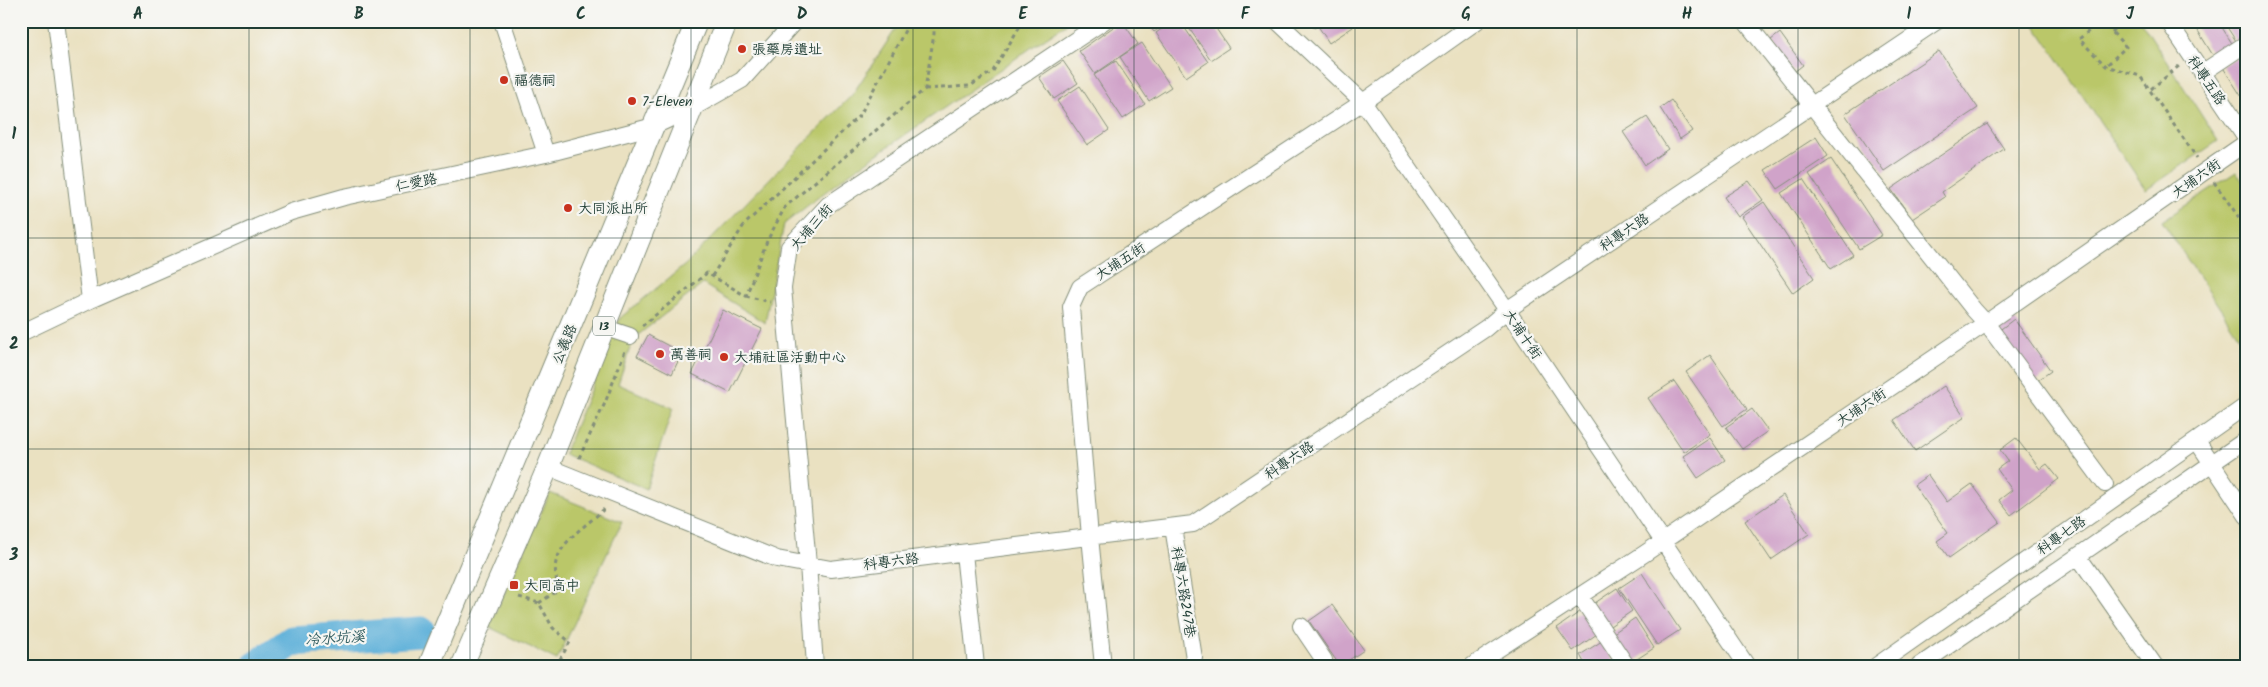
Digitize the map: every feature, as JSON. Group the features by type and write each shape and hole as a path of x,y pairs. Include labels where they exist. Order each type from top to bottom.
{"main road":[{"name":"公義路","path":"429,666 697,21"},
{"name":"13","path":"462,666 548,467 727,21"}],"street":[{"path":"56,21 90,300"},
{"path":"502,21 546,154"},
{"name":"仁愛路","path":"21,333 90,300 291,212 344,198 546,154 654,126 691,109 742,80 795,21"},
{"name":"大埔三街","path":"815,666 808,564 783,288 789,247 828,205 1104,21"},
{"name":"大埔十街","path":"1277,21 1363,102 1507,310 1747,666"},
{"name":"大埔五街","path":"1103,666 1071,307 1080,287 1363,102 1477,21"},
{"path":"1745,21 1811,107 1986,323 2105,484"},
{"name":"科專六路","path":"548,467 777,559 831,569 1193,524 1478,334 1507,310 1937,21"},
{"name":"科專五路","path":"2168,21 2247,141"},
{"path":"2202,73 2247,43"},
{"name":"大埔六街","path":"1472,666 1580,596 1986,323 2247,141"},
{"path":"603,327 630,336"},
{"name":"科專七路","path":"1876,666 2247,405"},
{"name":"科專七路","path":"1919,666 2247,439"},
{"path":"2197,441 2247,516"},
{"name":"科專六路247巷","path":"1173,527 1194,658"},
{"path":"964,553 976,666"},
{"path":"2078,556 2155,666"},
{"path":"1580,596 1626,665"},
{"path":"1301,626 1324,660 1323,666"}],"path":[{"path":"712,276 744,225 860,115 910,21"},
{"path":"925,89 934,34 934,21"},
{"path":"746,296 767,241 785,207 925,89 970,86 993,71 1023,21"},
{"path":"2106,66 2126,47 2101,21 2079,39 2106,66 2140,76 2199,160"},
{"path":"2112,32 2123,21"},
{"path":"2151,90 2179,66"},
{"path":"2214,182 2247,229"},
{"path":"579,458 605,403 630,336 708,274 746,296 784,303"},
{"path":"539,603 558,590 556,562 571,536 587,526 604,509"},
{"path":"519,597 539,603 553,628 570,642 556,666"}],"green space":[{"path":"901,21 1070,21 847,175 784,224 765,323 703,284 633,339 618,384 673,408 646,489 564,454 620,318 685,265 852,95"},
{"path":"2032,21 2141,21 2218,141 2146,190"},
{"path":"2236,172 2247,187 2247,349 2162,221"},
{"path":"550,493 622,522 557,660 489,627"}],"building":[{"path":"1122,21 1138,44 1095,74 1079,51"},
{"path":"1146,21 1170,21 1154,32"},
{"path":"1173,21 1180,21 1208,62 1186,77 1156,33"},
{"path":"1184,21 1211,21 1229,48 1211,60"},
{"path":"1310,21 1349,21 1353,27 1329,43 1318,26 1314,28"},
{"path":"2192,21 2218,21 2233,45 2214,57"},
{"path":"2223,21 2247,21 2247,34 2236,41"},
{"path":"1780,33 1803,65 1794,72 1771,40"},
{"path":"1142,43 1171,87 1149,101 1120,57"},
{"path":"1939,51 1978,108 1884,171 1845,114"},
{"path":"2240,55 2247,64 2247,105 2222,66"},
{"path":"1063,61 1078,83 1054,99 1039,77"},
{"path":"1116,61 1145,104 1123,119 1094,75"},
{"path":"1080,86 1109,130 1087,145 1057,101"},
{"path":"1671,100 1692,131 1680,139 1660,108"},
{"path":"1647,117 1668,149 1645,165 1623,132"},
{"path":"1987,124 2004,149 1942,192 1945,197 1912,219 1891,189"},
{"path":"1816,137 1828,156 1778,189 1765,170"},
{"path":"1831,159 1882,235 1859,249 1809,174"},
{"path":"1803,179 1853,255 1831,269 1781,193"},
{"path":"1749,181 1763,200 1738,217 1724,197"},
{"path":"1764,202 1814,278 1793,293 1742,217"},
{"name":"大埔社區活動中心","path":"723,310 762,329 730,393 692,374"},
{"path":"2014,319 2051,371 2034,383 1997,332"},
{"name":"萬善祠","path":"648,335 682,353 672,374 637,356"},
{"path":"1710,355 1747,409 1723,426 1686,372"},
{"path":"1674,381 1710,434 1684,452 1648,398"},
{"path":"1944,386 1965,417 1915,451 1894,420"},
{"path":"1752,409 1768,431 1742,449 1726,427"},
{"path":"1710,438 1725,460 1698,478 1683,456"},
{"path":"2016,438 2040,469 2047,464 2059,479 2011,515 1999,500 2012,490 1997,469 2008,461 2000,450"},
{"path":"1928,475 1947,502 1972,484 2000,522 1949,558 1937,541 1948,533 1914,485"},
{"path":"1783,495 1809,534 1771,560 1745,521"},
{"path":"1642,573 1680,630 1657,645 1619,588"},
{"path":"1617,588 1632,611 1607,628 1592,605"},
{"path":"1332,605 1364,650 1340,666 1309,621"},
{"path":"1581,611 1597,634 1573,651 1557,628"},
{"path":"1635,618 1654,648 1631,663 1612,634"},
{"path":"1602,641 1618,666 1586,666 1580,655"}],"waterway":[{"name":"冷水坑溪","path":"257,666 292,641 421,632"}],"place":[{"name":"張藥房遺址","path":"742,49"},
{"name":"福德祠","path":"504,80"},
{"name":"7-Eleven","path":"632,101"},
{"name":"大同派出所","path":"568,208"},
{"name":"萬善祠","path":"660,354"},
{"name":"大埔社區活動中心","path":"724,357"},
{"name":"大同高中","path":"514,585"}]}
